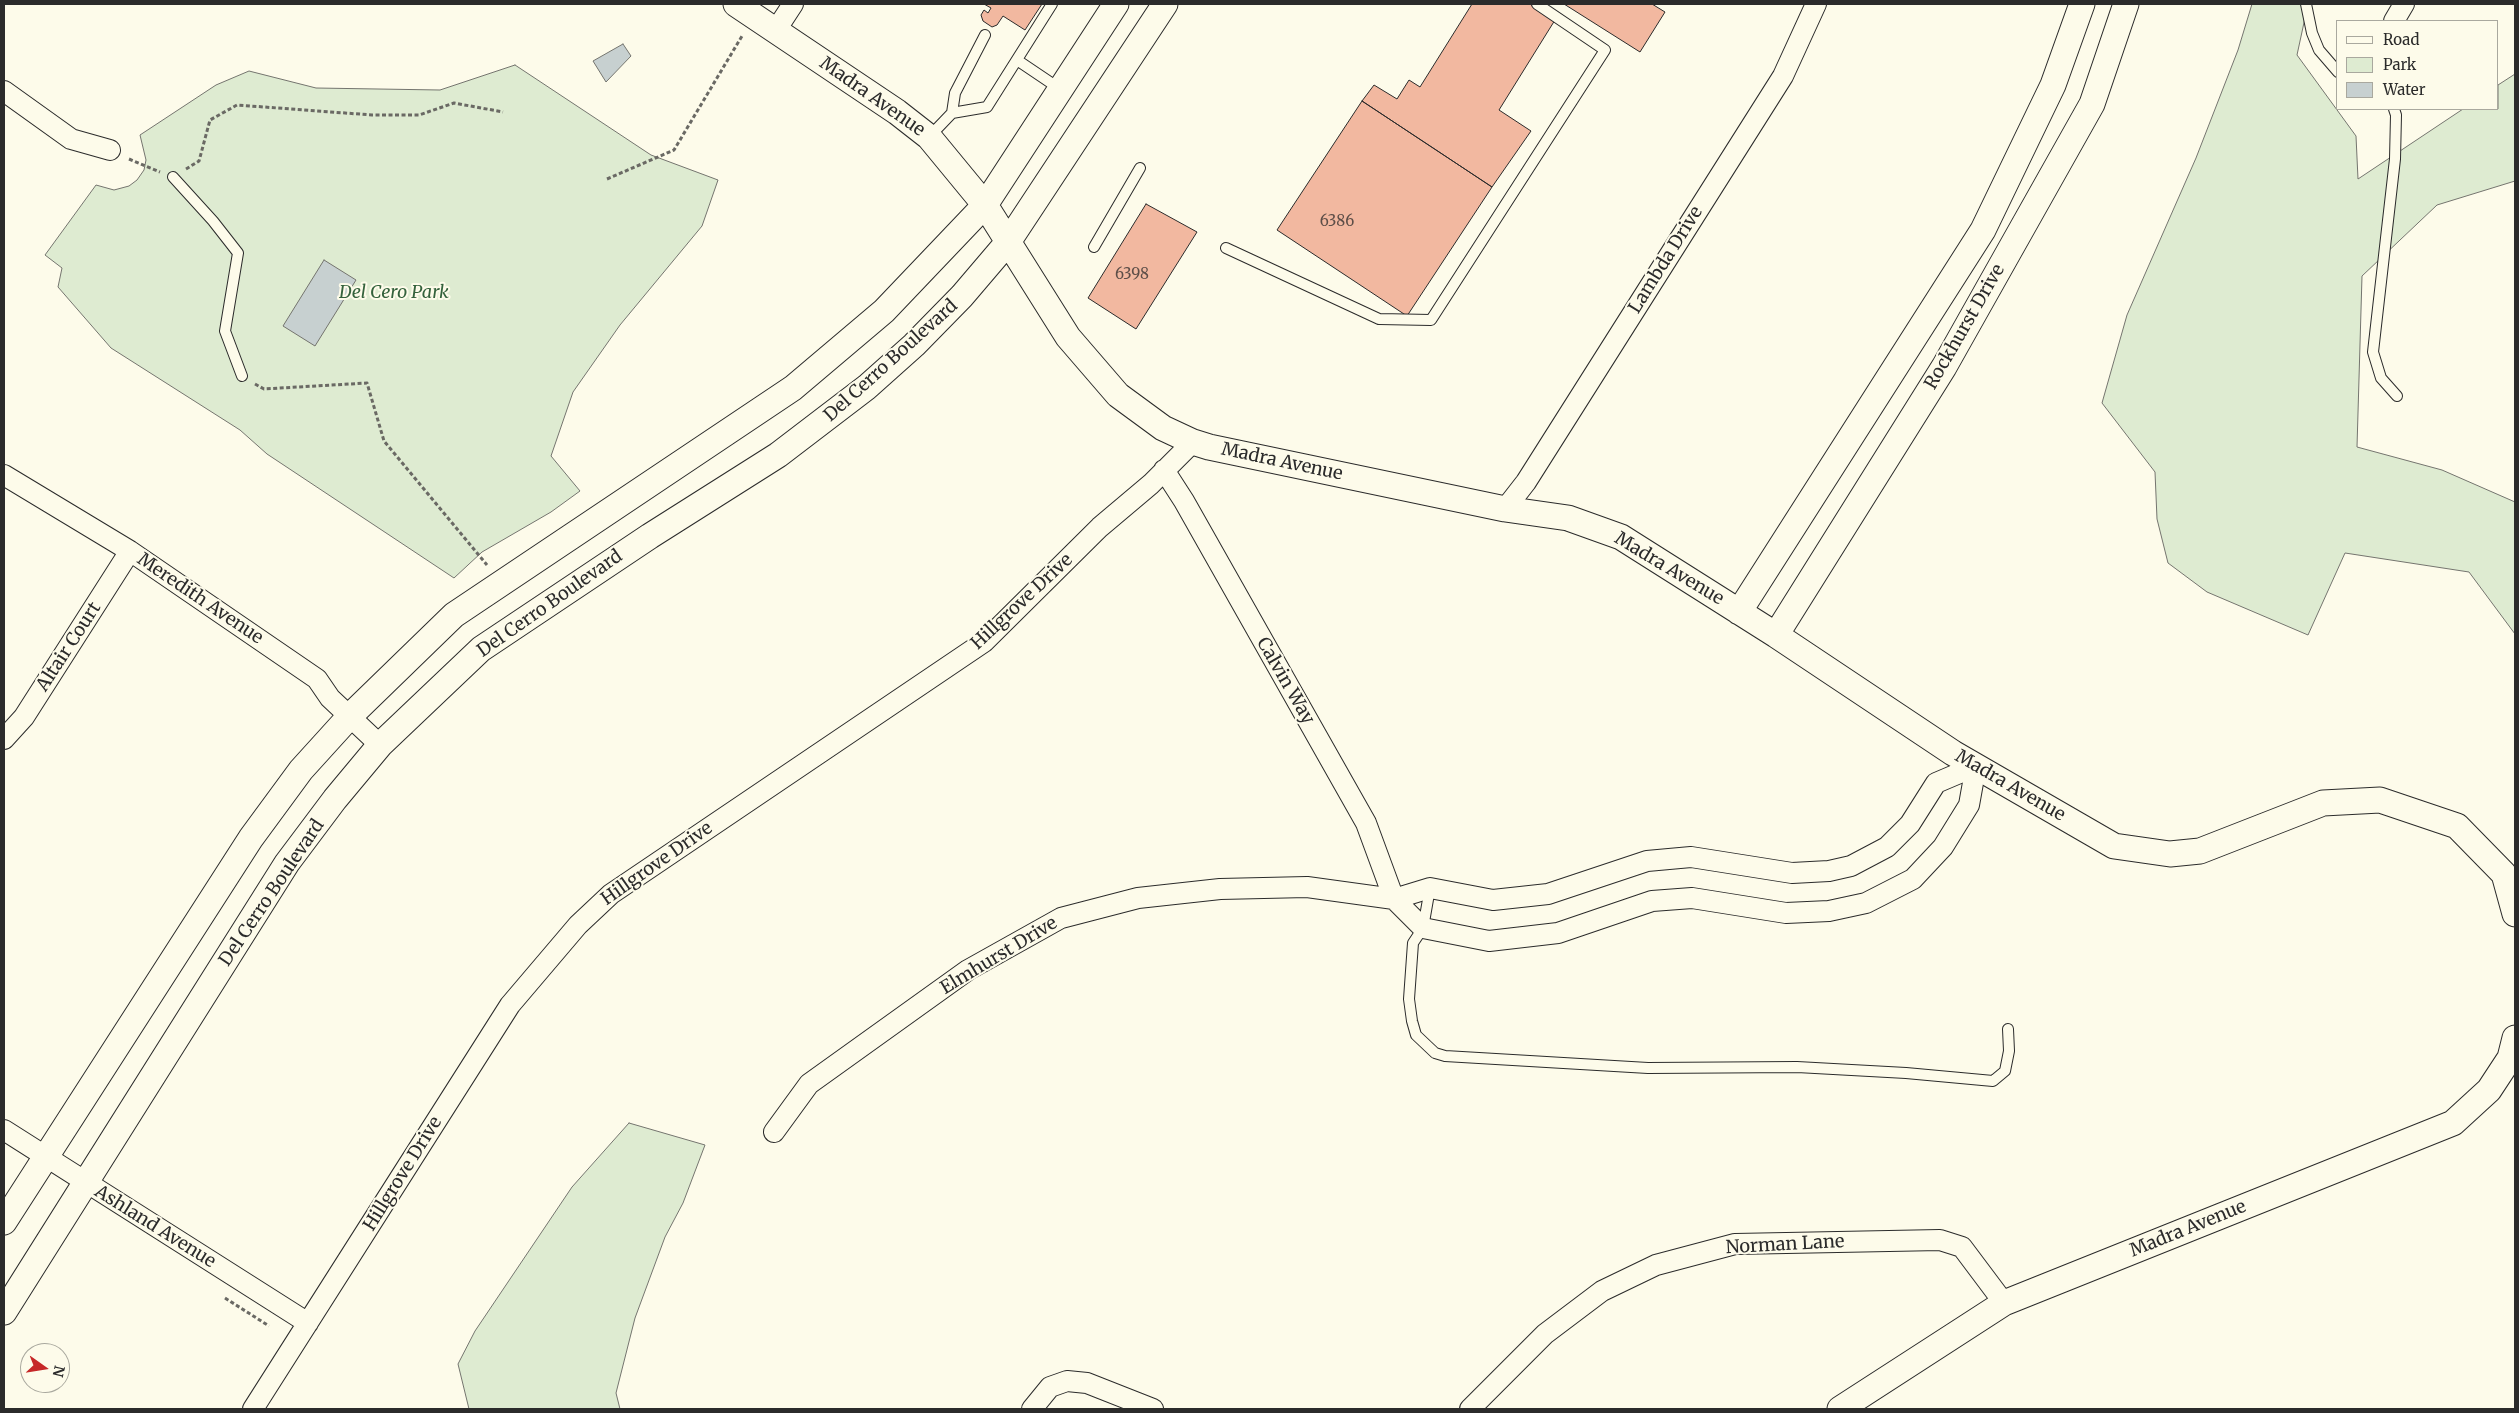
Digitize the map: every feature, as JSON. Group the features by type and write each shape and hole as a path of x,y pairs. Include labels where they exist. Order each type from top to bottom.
{"street":[{"name":"Madra Avenue","path":"736,4 897,112 929,137 985,205 1068,337 1118,395 1163,428 1192,442 1505,509 1568,518 1621,537 1776,635 1976,766 2114,846 2170,854 2200,851 2323,803 2380,800 2457,826 2504,874 2515,914"},
{"path":"776,30 793,4"},
{"path":"4,1222 251,838 301,770 350,716 454,615 793,388 884,311 985,205 1116,4"},
{"name":"Del Cerro Boulevard","path":"4,1312 287,864 335,799 380,745 481,649 650,536 778,454 867,387 914,346 962,296 1008,242 1166,4"},
{"name":"Lambda Drive","path":"1505,509 1526,482 1783,76 1816,4"},
{"name":"Rockhurst Drive","path":"1739,612 1983,230 2053,85 2082,4"},
{"name":"Rockhurst Drive","path":"1776,635 1944,367 2092,104 2126,4"},
{"path":"2395,20 2404,4"},
{"path":"4,91 71,139 110,150"},
{"name":"Hillgrove Drive","path":"253,1409 510,1005 578,925 611,894 984,642 1100,527 1164,470 1192,442"},
{"name":"Calvin Way","path":"1164,470 1184,501 1366,823 1394,898"},
{"name":"Meredith Avenue","path":"4,475 130,551 317,679 330,698 380,745"},
{"name":"Altair Court","path":"4,739 24,716 130,551"},
{"path":"1394,898 1423,928 1489,941 1558,933 1652,900 1692,898 1786,913 1829,911 1866,903 1913,879 1943,847 1969,805 1976,766"},
{"name":"Elmhurst Drive","path":"774,1132 809,1084 968,970 1061,918 1138,898 1220,889 1306,887 1394,898 1430,888 1493,900 1548,894 1647,861 1691,857 1792,873 1829,871 1851,866 1888,847 1910,824 1936,783 1976,766"},
{"name":"Madra Avenue","path":"1840,1409 2004,1303 2453,1123 2488,1090 2510,1058 2515,1038"},
{"name":"Ashland Avenue","path":"4,1130 86,1184 308,1323"},
{"name":"Norman Lane","path":"1470,1409 1545,1334 1602,1291 1656,1265 1735,1244 1940,1240 1962,1247 2004,1303"},
{"path":"1032,1409 1050,1387 1067,1381 1087,1383 1153,1409"}],"lane":[{"path":"952,113 987,107 1052,4"},
{"path":"1226,248 1379,319 1430,320 1605,50 1537,4"},
{"path":"2306,4 2312,33 2319,50 2336,70"},
{"path":"929,137 952,113 955,93 985,35"},
{"path":"1017,60 1061,90"},
{"path":"2394,110 2396,159 2373,352 2381,378 2398,396"},
{"path":"1094,247 1140,168"},
{"path":"173,177 238,253 225,331 242,376"},
{"path":"1430,888 1423,928 1413,943 1409,999 1416,1035 1435,1053 1445,1056 1648,1068 1797,1067 1958,1077 1992,1081 2005,1071 2009,1052 2008,1029"}],"path":[{"path":"608,180 674,150 742,36"},
{"path":"110,150 173,177 199,161 210,120 238,105 372,115 419,115 454,103 503,112"},
{"path":"242,376 264,390 367,383 384,441 502,583"}],"green space":[{"path":"2252,4 2308,4 2297,55 2356,136 2358,179 2462,110 2499,110 2499,84 2515,74 2515,181 2437,205 2362,276 2357,447 2442,470 2515,502 2515,634 2469,572 2345,553 2308,635 2207,592 2168,563 2157,519 2155,472 2102,403 2127,315 2196,158 2238,50"},
{"name":"Del Cero Park","path":"515,65 651,155 718,180 702,226 620,325 573,392 551,456 580,491 551,512 482,552 454,578 267,454 240,430 111,348 58,287 62,268 45,255 96,185 114,190 129,186 137,180 144,170 146,160 140,135 216,85 249,71 316,88 440,90"},
{"path":"629,1123 705,1145 683,1203 665,1237 635,1318 616,1393 620,1409 469,1409 458,1364 475,1331 572,1187"}],"water":[{"path":"623,44 631,56 606,82 593,61"},
{"path":"324,260 356,280 315,346 283,326"}],"building":[{"path":"984,4 1042,4 1025,30 1003,16 997,25 992,27 983,21 981,15 984,10 988,13 991,8"},
{"path":"1472,4 1530,4 1555,20 1499,110 1531,131 1492,187 1362,101 1374,85 1397,99 1409,80 1420,87"},
{"path":"1564,4 1652,4 1665,12 1640,52"},
{"path":"1362,101 1492,187 1407,316 1277,230"},
{"path":"1146,204 1197,232 1136,329 1088,298"}]}
